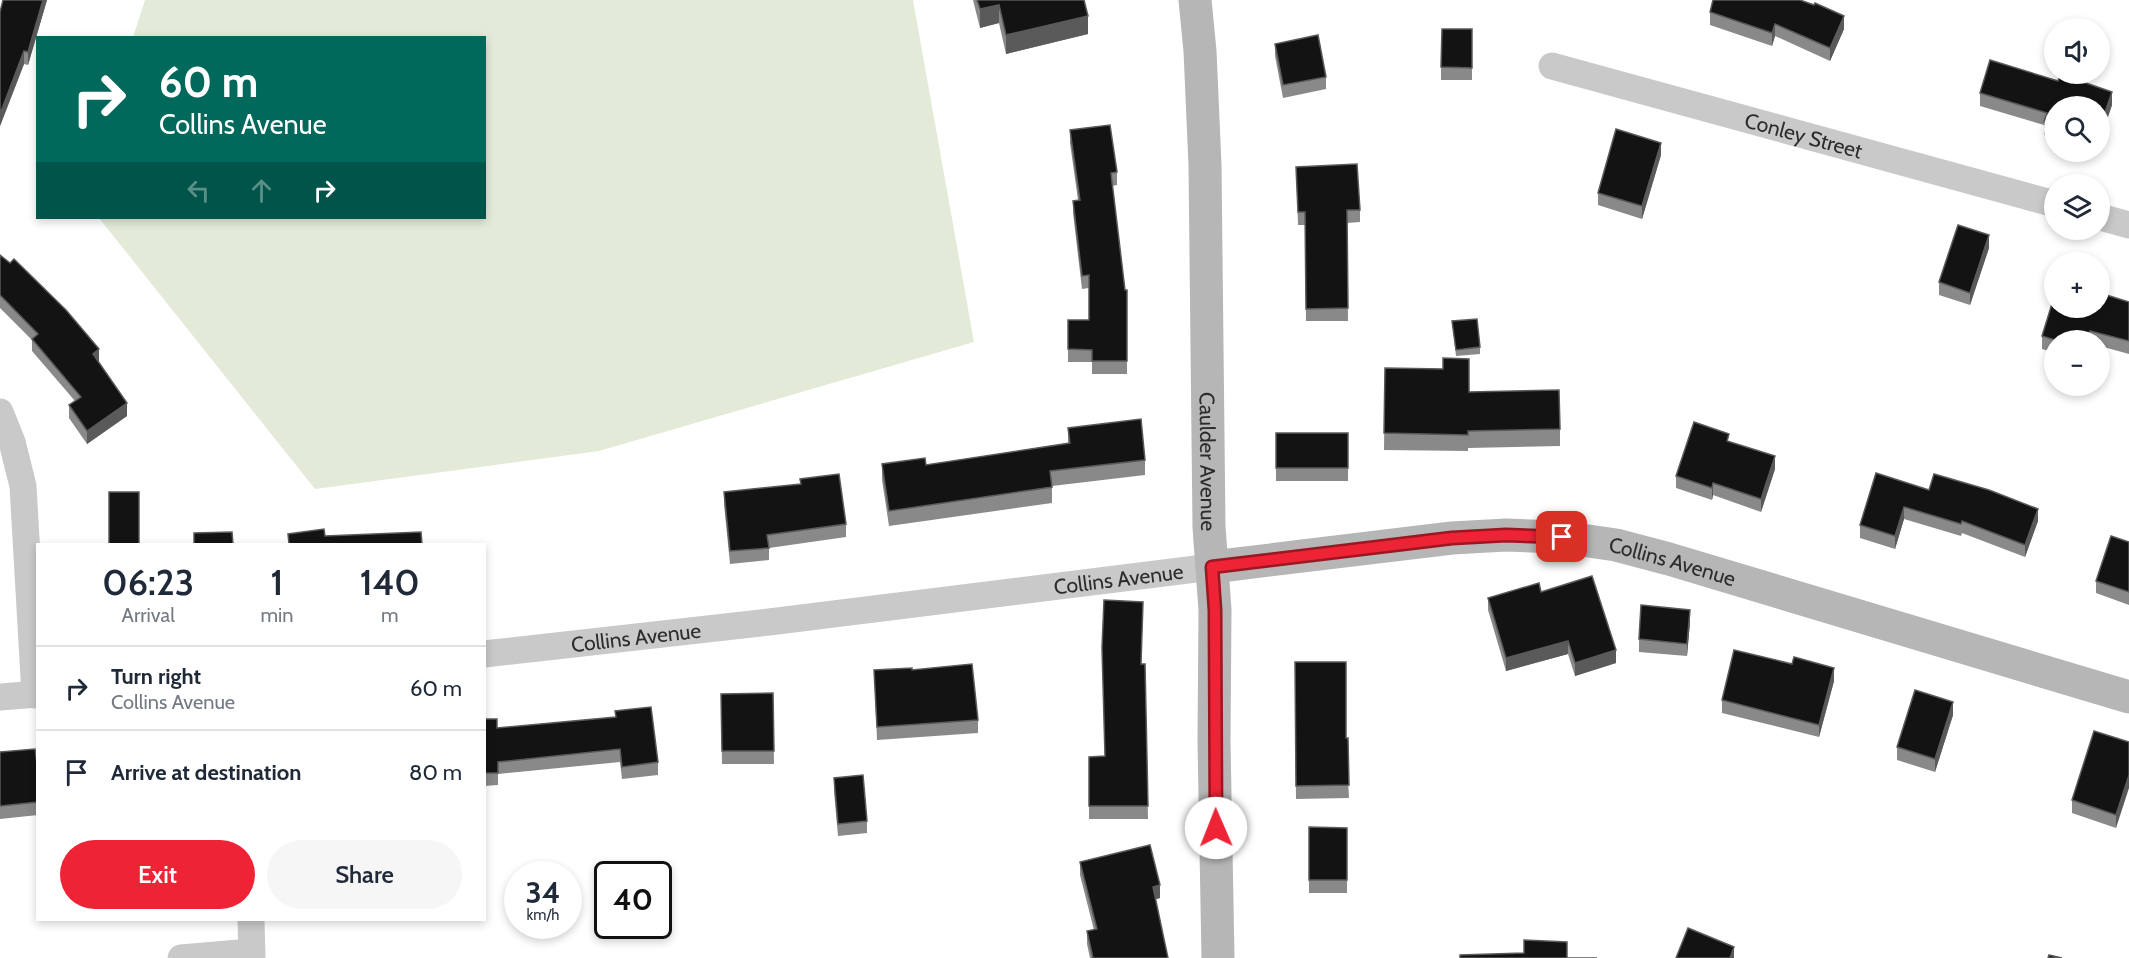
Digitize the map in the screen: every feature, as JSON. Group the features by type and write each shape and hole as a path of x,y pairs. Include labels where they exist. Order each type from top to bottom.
{"street":[{"name":"Caulder Avenue","path":"1195,0 1200,51 1205,165 1209,527 1215,610 1214,741 1218,958"},
{"name":"Conley Street","path":"1552,66 2044,201"},
{"path":"2110,220 2129,225"},
{"path":"0,412 12,442 23,486 36,694 0,697"},
{"name":"Collins Avenue","path":"486,654 768,622 1452,538 1506,535 1562,537 1616,545 2129,697"},
{"path":"181,958 251,955 251,921"}],"green space":[{"path":"145,0 913,0 974,342 599,451 315,489 100,219 486,219 486,36 133,36"}],"building":[{"path":"3,0 43,0 28,52 24,51 0,114 0,12"},
{"path":"977,0 1084,0 1088,16 1006,35 999,5 980,9"},
{"path":"1713,0 1800,0 1814,5 1815,3 1844,16 1830,48 1775,24 1772,33 1710,12"},
{"path":"1442,29 1472,29 1472,68 1441,67"},
{"path":"1318,35 1326,77 1283,85 1275,44"},
{"path":"1990,60 2044,77 2044,84 2089,84 2112,92 2110,98 2110,96 2044,96 2044,112 1980,93"},
{"path":"1110,125 1117,172 1111,173 1125,290 1127,290 1127,361 1092,361 1092,350 1068,349 1068,320 1089,320 1089,275 1082,276 1073,201 1080,200 1070,130"},
{"path":"1616,129 1661,143 1642,206 1598,193"},
{"path":"1357,164 1360,210 1347,210 1348,308 1306,309 1305,212 1298,212 1296,167"},
{"path":"1958,225 1989,235 1970,293 1939,282"},
{"path":"0,255 10,263 14,259 66,310 99,349 93,354 127,403 87,431 69,405 81,397 32,339 38,334 0,295"},
{"path":"2110,296 2129,302 2129,341 2110,336 2110,330 2044,330 2044,337 2042,336 2048,318 2110,318"},
{"path":"1477,319 1480,347 1456,350 1452,321"},
{"path":"1443,358 1469,359 1469,392 1559,390 1560,429 1468,431 1468,435 1384,433 1385,368 1443,369"},
{"path":"1141,419 1145,460 1050,471 1052,487 889,511 882,464 925,458 926,465 1070,443 1068,428"},
{"path":"1694,422 1729,434 1727,441 1775,456 1761,499 1713,483 1712,488 1676,476"},
{"path":"1276,433 1348,433 1348,468 1276,468"},
{"path":"1876,473 1929,490 1934,474 1989,490 2038,509 2025,545 1962,521 1961,524 1904,507 1895,536 1860,525"},
{"path":"839,474 846,524 767,535 769,548 730,551 724,492 801,484 800,479"},
{"path":"109,492 139,492 139,543 109,543"},
{"path":"324,529 325,536 421,532 422,543 289,543 288,534"},
{"path":"232,532 233,543 194,543 194,533"},
{"path":"2111,536 2129,542 2129,592 2096,581"},
{"path":"1592,576 1616,650 1575,663 1568,641 1506,658 1488,598 1539,583 1541,592"},
{"path":"1104,600 1143,602 1141,664 1145,664 1148,806 1089,806 1089,757 1105,756 1102,648"},
{"path":"1641,605 1690,610 1687,644 1639,639"},
{"path":"1734,650 1792,664 1794,657 1834,668 1819,725 1722,700"},
{"path":"1295,662 1346,662 1346,738 1348,738 1349,785 1296,786"},
{"path":"972,664 978,720 877,727 874,670 912,668 912,670"},
{"path":"1915,690 1953,702 1935,759 1897,747"},
{"path":"773,693 774,751 722,751 721,694"},
{"path":"651,707 658,762 622,767 620,749 498,762 498,773 486,773 486,719 497,719 497,728 616,717 615,711"},
{"path":"2094,731 2129,742 2129,775 2116,815 2072,800"},
{"path":"35,749 36,802 0,806 0,752"},
{"path":"863,775 867,821 838,824 834,778"},
{"path":"1309,827 1347,828 1347,880 1309,880"},
{"path":"1150,845 1160,885 1153,887 1168,958 1093,958 1087,931 1097,929 1080,862"},
{"path":"1688,928 1734,947 1730,958 1676,958"},
{"path":"1524,940 1567,942 1567,958 1460,958 1460,955 1524,953"}],"route":[{"path":"1216,828 1215,610 1212,567 1452,538 1506,535 1562,537"}]}
